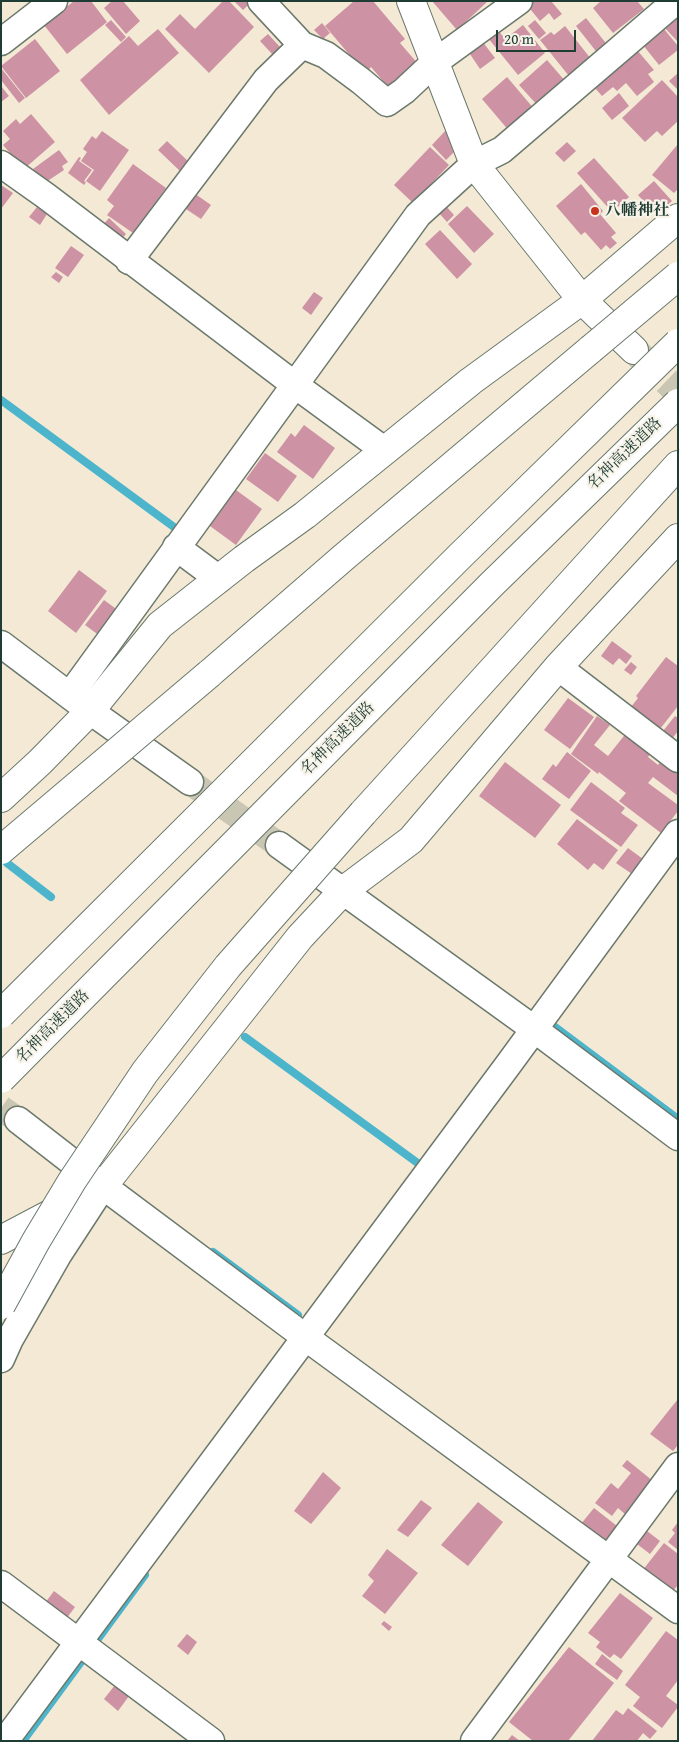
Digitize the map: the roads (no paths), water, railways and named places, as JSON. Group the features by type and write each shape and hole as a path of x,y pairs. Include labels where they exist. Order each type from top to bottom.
{"main road":[{"path":"411,1 474,164 582,300 634,350"},
{"path":"1,798 40,762 80,703 160,626 305,515 471,380 582,300 678,218"},
{"path":"1,850 351,551 678,276"},
{"path":"1,1014 453,563 678,343"},
{"name":"名神高速道路","path":"1,1079 492,584 678,403"},
{"path":"1,1305 72,1181 145,1072 228,966 362,813 678,465"},
{"path":"1,1240 103,1186 300,937 343,891 411,840 558,667 678,538"}],"street":[{"path":"1,42 54,1"},
{"path":"261,1 302,45 326,55 361,80 387,103 404,91 435,62 519,1"},
{"path":"80,703 176,547 418,215 474,164 502,150 676,1"},
{"path":"129,261 266,80 302,45"},
{"path":"1,164 46,196 295,386 384,450"},
{"path":"176,547 219,579"},
{"path":"1,644 190,782"},
{"path":"558,667 678,759"},
{"path":"6,1741 678,833"},
{"path":"279,845 534,1029 678,1138"},
{"path":"18,1120 305,1337 678,1610"},
{"path":"1,1359 58,1256 103,1186"},
{"path":"474,1741 678,1466"},
{"path":"1,1584 211,1741"}],"waterway":[{"path":"1,400 178,530"},
{"path":"7,863 51,897"},
{"path":"551,1024 678,1119"},
{"path":"245,1037 419,1164"},
{"path":"213,1252 298,1315"},
{"path":"98,1639 145,1575"},
{"path":"23,1741 84,1658"}],"tunnel":[{"path":"636,352 678,392"},
{"path":"190,782 279,845"},
{"path":"1,1108 18,1120"}],"place":[{"name":"八幡神社","path":"595,211"}]}
